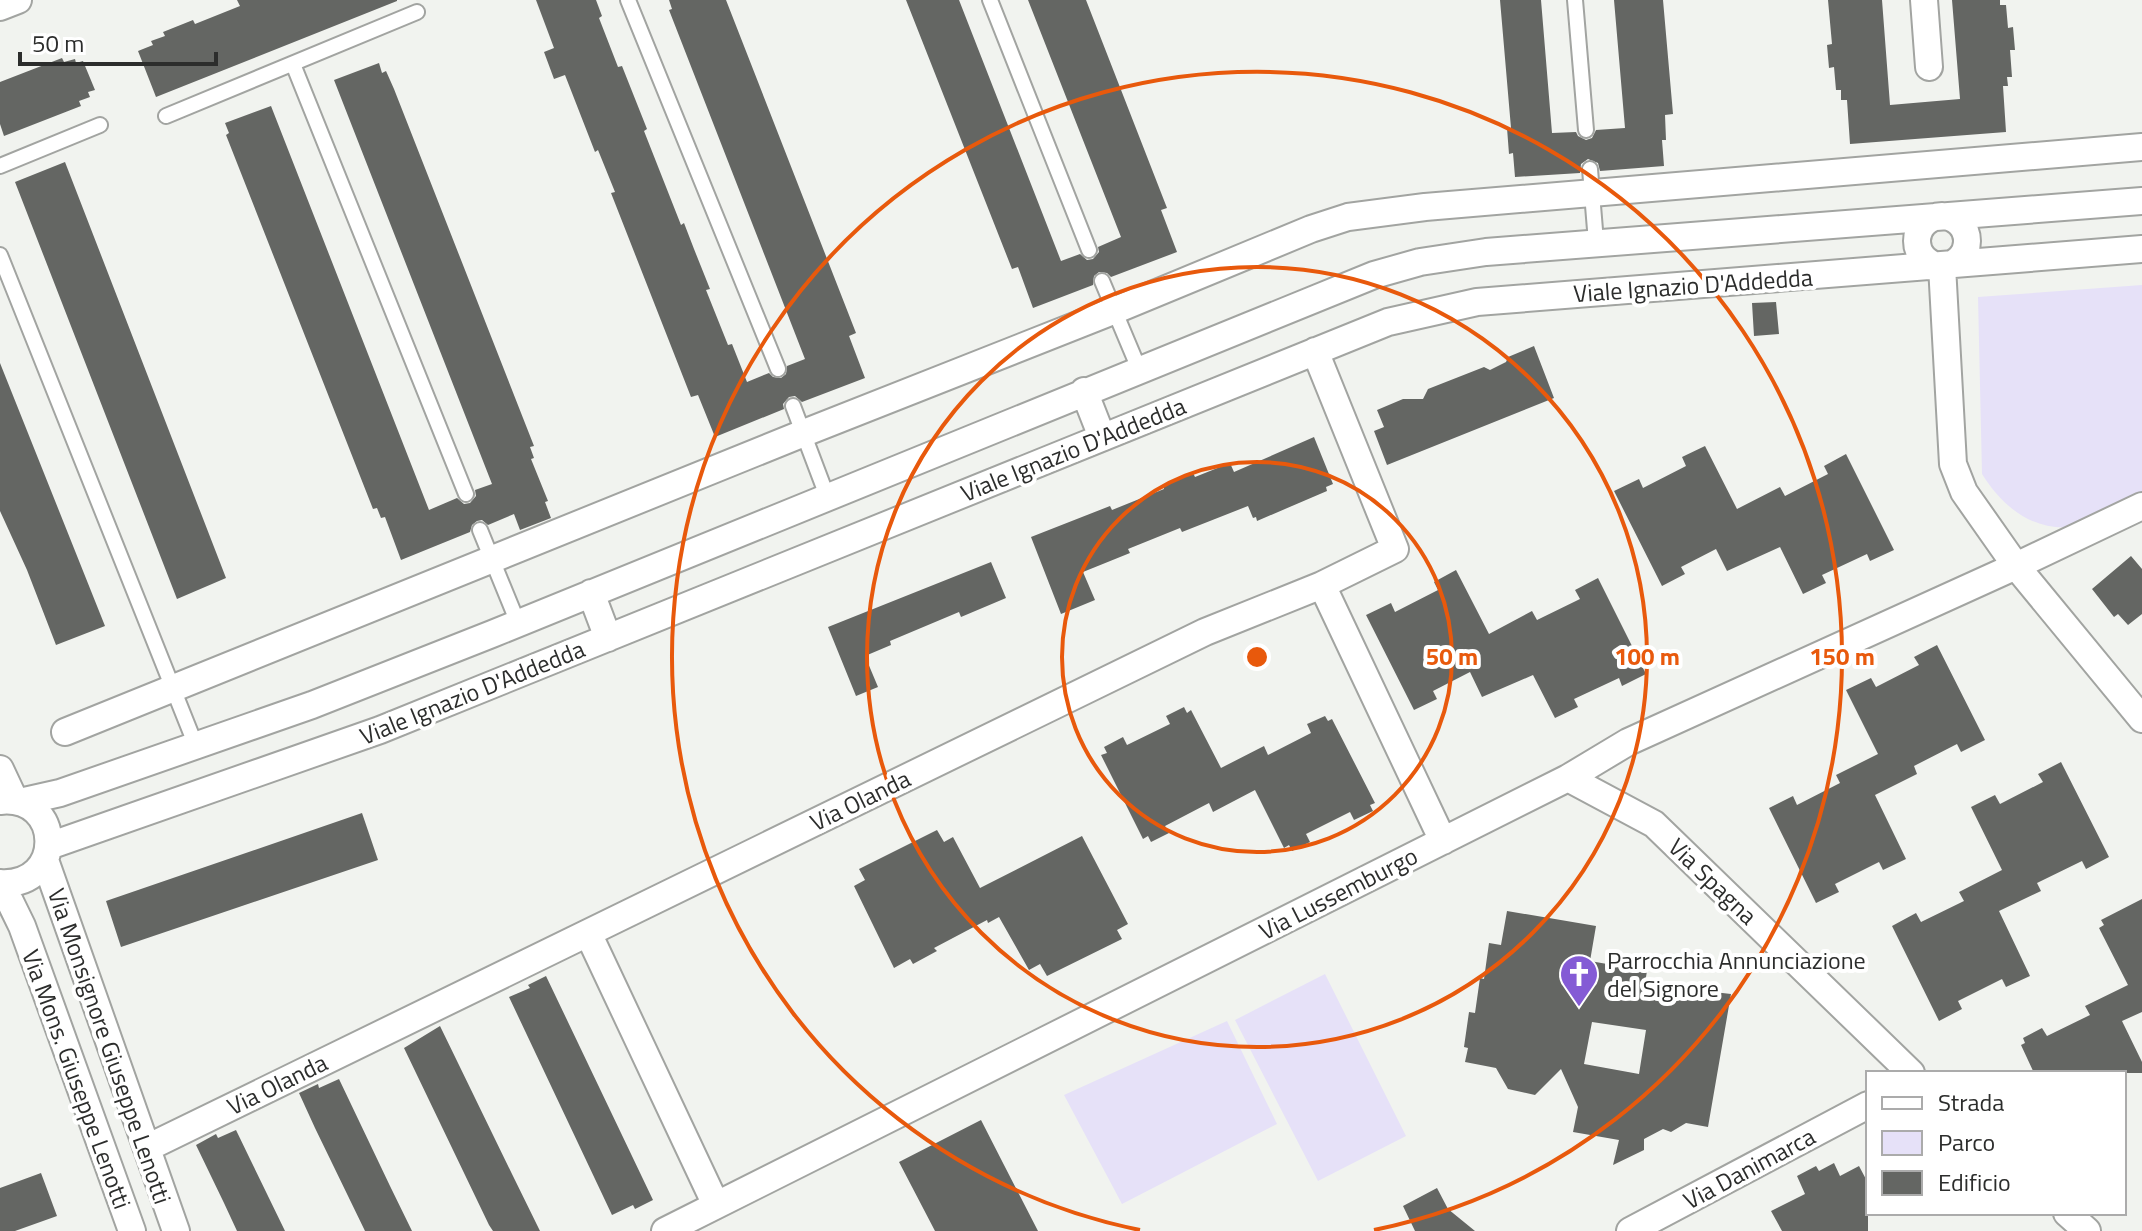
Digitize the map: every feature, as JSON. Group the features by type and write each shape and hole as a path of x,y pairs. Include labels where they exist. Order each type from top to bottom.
{"street":[{"path":"0,7 18,0"},
{"path":"1924,0 1929,67"},
{"path":"65,732 1311,229 1348,217 1591,181 2142,147"},
{"name":"Viale Ignazio D'Addedda","path":"12,801 60,793 312,705 1084,391 1374,275 1405,266 1486,252 1596,242 2142,201"},
{"path":"1938,217 1923,225 1917,242 1927,261 1942,266 1953,464 1964,492 2016,566 2142,719"},
{"name":"Viale Ignazio D'Addedda","path":"1,883 27,879 37,872 47,853 324,751 1388,322 1477,302 2142,249"},
{"name":"Via Olanda","path":"147,1148 1205,632 1322,585 1395,549 1315,351"},
{"path":"1084,391 1102,437"},
{"name":"Via Lussemburgo","path":"665,1231 1568,778 1628,742 2142,506"},
{"path":"1322,585 1443,841"},
{"path":"591,593 608,638"},
{"name":"Via Monsignore Giuseppe Lenotti","path":"0,769 12,801 33,809 43,819 48,832 47,853 176,1231"},
{"name":"Via Spagna","path":"1568,778 1654,824 1909,1071"},
{"name":"Via Mons. Giuseppe Lenotti","path":"1,883 22,926 132,1231"},
{"path":"588,933 716,1205"},
{"name":"Via Danimarca","path":"1630,1231 1866,1106"},
{"path":"2069,1215 2087,1231"}],"lane":[{"path":"628,0 778,369"},
{"path":"990,0 1089,250"},
{"path":"1575,0 1586,130"},
{"path":"166,116 417,12"},
{"path":"293,64 466,494"},
{"path":"0,166 100,125"},
{"name":"Viale Ignazio D'Addedda","path":"1591,181 1596,242"},
{"path":"0,255 196,746"},
{"name":"Viale Ignazio D'Addedda","path":"1102,281 1139,369"},
{"path":"793,406 827,496"},
{"name":"Viale Ignazio D'Addedda","path":"480,530 518,623"}],"green space":[{"path":"2142,285 2142,497 2103,518 2080,526 2049,526 2035,522 2011,508 1982,474 1978,297"},
{"path":"1325,974 1406,1136 1318,1181 1235,1020"},
{"path":"1227,1021 1277,1124 1122,1204 1064,1095"}],"building":[{"path":"237,0 397,1 156,97 138,51 153,45 151,41 165,36 163,32 193,20 195,24 240,6"},
{"path":"536,0 596,0 602,16 599,18 618,67 622,66 681,225 684,223 710,289 706,290 747,382 769,373 781,378 786,374 787,366 805,359 669,10 672,9 669,0 726,0 856,333 849,336 865,378 802,402 795,396 789,397 783,404 784,409 715,437 698,395 691,397 611,193 615,192 598,150 595,152 565,75 554,79 544,52 554,48"},
{"path":"906,0 959,0 1061,261 1080,254 1087,260 1093,259 1099,252 1098,247 1121,237 1028,0 1086,0 1167,208 1161,210 1177,252 1111,277 1099,272 1094,276 1093,285 1033,308 1018,267 1012,269"},
{"path":"1500,0 1541,0 1552,133 1576,132 1586,140 1592,138 1596,130 1625,128 1614,0 1663,0 1673,114 1665,115 1666,140 1662,140 1664,166 1600,171 1598,163 1588,159 1581,164 1580,173 1515,177 1513,153 1509,154 1507,128 1511,128"},
{"path":"1828,0 1882,0 1890,105 1960,99 1952,0 2000,0 2000,5 2006,5 2008,28 2013,27 2015,50 2010,50 2012,77 2007,77 2008,86 2003,86 2006,132 1850,144 1847,100 1841,100 1841,90 1836,90 1834,67 1829,68 1827,45 1832,44"},
{"path":"62,58 64,62 75,59 76,63 83,61 95,90 88,92 90,97 79,101 81,106 4,136 0,124 0,82"},
{"path":"379,63 394,89 534,446 530,447 534,458 531,459 548,501 545,502 551,518 520,530 514,514 488,525 482,520 477,521 470,532 401,560 385,517 381,518 377,508 373,509 226,135 229,133 225,123 271,106 429,510 457,498 464,504 470,503 476,496 475,490 492,484 334,80"},
{"path":"65,162 226,578 177,599 15,182"},
{"path":"1776,302 1779,334 1754,336 1752,303"},
{"path":"1534,346 1554,398 1387,465 1374,431 1384,427 1377,410 1403,399 1423,399 1428,389 1484,367 1490,370 1506,362 1508,357"},
{"path":"0,363 105,626 56,645 0,511"},
{"path":"1314,437 1333,484 1326,487 1327,491 1257,521 1248,506 1128,549 1130,553 1083,572 1095,600 1061,614 1031,537 1110,506 1112,510 1164,489 1163,485 1193,473 1195,477 1230,463 1234,472"},
{"path":"1705,446 1737,509 1780,487 1785,496 1828,474 1824,466 1846,454 1894,550 1870,561 1867,554 1822,575 1826,583 1803,594 1780,547 1727,571 1716,549 1681,567 1685,574 1662,586 1614,491 1639,479 1643,488 1686,466 1682,457"},
{"path":"2131,556 2142,569 2142,614 2128,625 2118,614 2114,617 2092,589"},
{"path":"991,562 1006,598 961,617 959,612 890,641 891,645 865,656 878,687 856,696 828,627"},
{"path":"1456,570 1489,634 1532,611 1537,620 1580,599 1575,590 1598,578 1646,674 1622,686 1619,678 1574,699 1578,707 1555,718 1533,675 1482,697 1470,672 1433,691 1437,699 1414,710 1366,615 1391,603 1395,612 1438,590 1434,582"},
{"path":"1937,645 1985,740 1961,752 1957,744 1914,766 1917,774 1875,795 1906,859 1883,870 1879,862 1835,884 1839,892 1816,903 1769,808 1793,796 1797,805 1840,783 1836,775 1878,754 1846,690 1871,678 1876,687 1919,665 1914,657"},
{"path":"1184,707 1187,713 1191,710 1221,768 1264,746 1268,755 1311,733 1307,724 1325,716 1328,721 1332,719 1375,803 1370,805 1373,811 1354,820 1350,812 1306,834 1310,842 1292,851 1289,845 1284,848 1255,790 1213,812 1209,803 1165,826 1169,833 1151,842 1148,836 1143,839 1101,755 1107,753 1104,747 1123,737 1127,745 1170,724 1166,716"},
{"path":"2061,762 2109,857 2086,869 2082,861 2037,883 2041,891 1999,911 2030,976 2006,987 2002,979 1958,1001 1962,1009 1939,1021 1892,926 1916,913 1921,922 1964,901 1959,892 2002,870 1971,807 1995,795 2000,804 2043,782 2038,774"},
{"path":"362,813 378,860 121,947 106,901"},
{"path":"937,830 944,842 953,837 980,888 1082,836 1128,924 1117,930 1122,939 1047,976 1040,964 1029,970 999,917 988,923 987,920 934,948 937,951 913,964 910,959 894,968 854,886 865,880 859,869"},
{"path":"2142,899 2142,1012 2122,1021 2142,1062 2142,1073 2033,1071 2021,1045 2025,1043 2023,1038 2042,1028 2047,1036 2090,1015 2085,1006 2128,985 2099,928 2104,925 2101,920"},
{"path":"1507,911 1596,926 1590,961 1647,971 1644,989 1687,996 1688,989 1731,994 1708,1127 1686,1123 1671,1132 1663,1129 1644,1139 1644,1150 1613,1165 1619,1140 1573,1132 1578,1107 1561,1069 1535,1095 1508,1089 1496,1068 1465,1062 1469,1012 1475,1013 1489,943 1501,945","holes":["1592,1022 1646,1030 1639,1074 1584,1064"]},
{"path":"546,976 653,1200 635,1209 633,1205 612,1215 509,997 530,988 528,985"},
{"path":"440,1026 540,1231 493,1231 489,1225 404,1048"},
{"path":"339,1079 412,1231 365,1231 315,1128 299,1093"},
{"path":"981,1120 1038,1231 935,1231 899,1162"},
{"path":"236,1130 285,1231 237,1231 196,1145 216,1134 218,1138"},
{"path":"1834,1163 1840,1176 1859,1166 1866,1179 1868,1231 1782,1231 1771,1211 1805,1194 1797,1176 1816,1166 1819,1171"},
{"path":"41,1173 57,1216 15,1231 0,1231 0,1188"},
{"path":"1437,1188 1448,1209 1475,1231 1415,1231 1403,1206"}],"place":[{"name":"Parrocchia Annunciazione del Signore","path":"1579,1008"}]}
